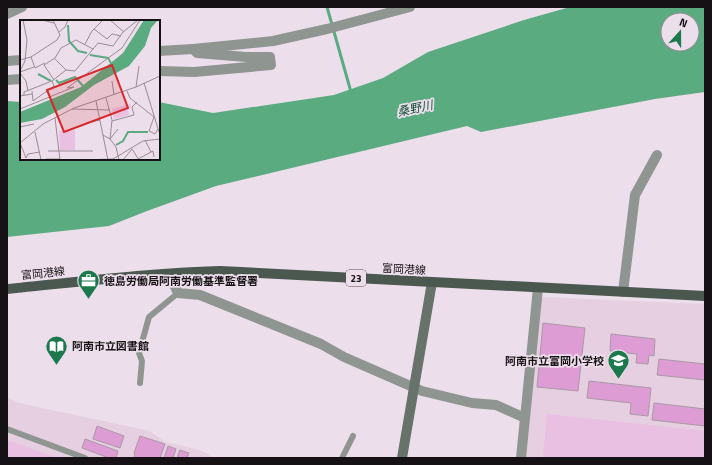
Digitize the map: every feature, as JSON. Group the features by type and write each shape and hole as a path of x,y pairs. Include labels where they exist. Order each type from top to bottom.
{"main road":[{"name":"富岡港線","path":"7,289 168,274 220,272 705,296"}],"street":[{"path":"7,14 22,7"},
{"path":"160,51 274,41 327,29 410,7"},
{"path":"160,71 194,72 271,65 270,57 246,57 197,53 193,49"},
{"path":"7,61 20,60"},
{"path":"7,80 20,79"},
{"path":"623,292 635,195 657,155"},
{"path":"168,274 178,294 200,295 321,344 344,357 422,391 472,403 496,405 525,418"},
{"path":"402,458 432,282"},
{"path":"521,458 538,288"}],"lane":[{"path":"140,383 142,361 139,354 148,316 178,294"},
{"path":"7,429 85,458"},
{"path":"342,458 353,436"}],"shaded area":[{"name":"阿南市立富岡小学校","path":"541,297 705,304 705,458 525,458"},
{"path":"7,397 19,403 150,431 165,442 196,449 213,458 7,458"},
{"path":"547,414 705,431 705,458 543,458"},
{"path":"7,440 58,458 7,458"}],"water":[{"name":"桑野川","path":"570,7 705,7 705,92 655,99 481,132 467,126 216,186 109,226 7,237 7,101 20,102 20,160 160,160 160,102 213,113 334,95 383,78 428,52 524,20"}],"building":[{"path":"543,323 585,328 578,391 537,387"},
{"path":"611,334 655,339 654,356 649,355 648,364 636,363 637,354 610,351"},
{"path":"659,359 705,364 705,380 657,375"},
{"path":"589,381 651,388 648,416 630,414 631,403 587,398"},
{"path":"654,403 705,409 705,426 652,420"},
{"path":"97,426 124,436 120,448 93,439"},
{"path":"140,436 165,444 160,458 134,458 134,453"},
{"path":"85,439 118,451 116,458 109,458 82,448"},
{"path":"168,446 176,449 173,458 164,458"},
{"path":"180,450 189,453 187,458 177,458"}],"waterway":[{"path":"327,7 351,92"}],"place":[{"name":"徳島労働局阿南労働基準監督署","path":"89,300"},
{"name":"阿南市立図書館","path":"57,366"},
{"name":"阿南市立富岡小学校","path":"619,380"}]}
